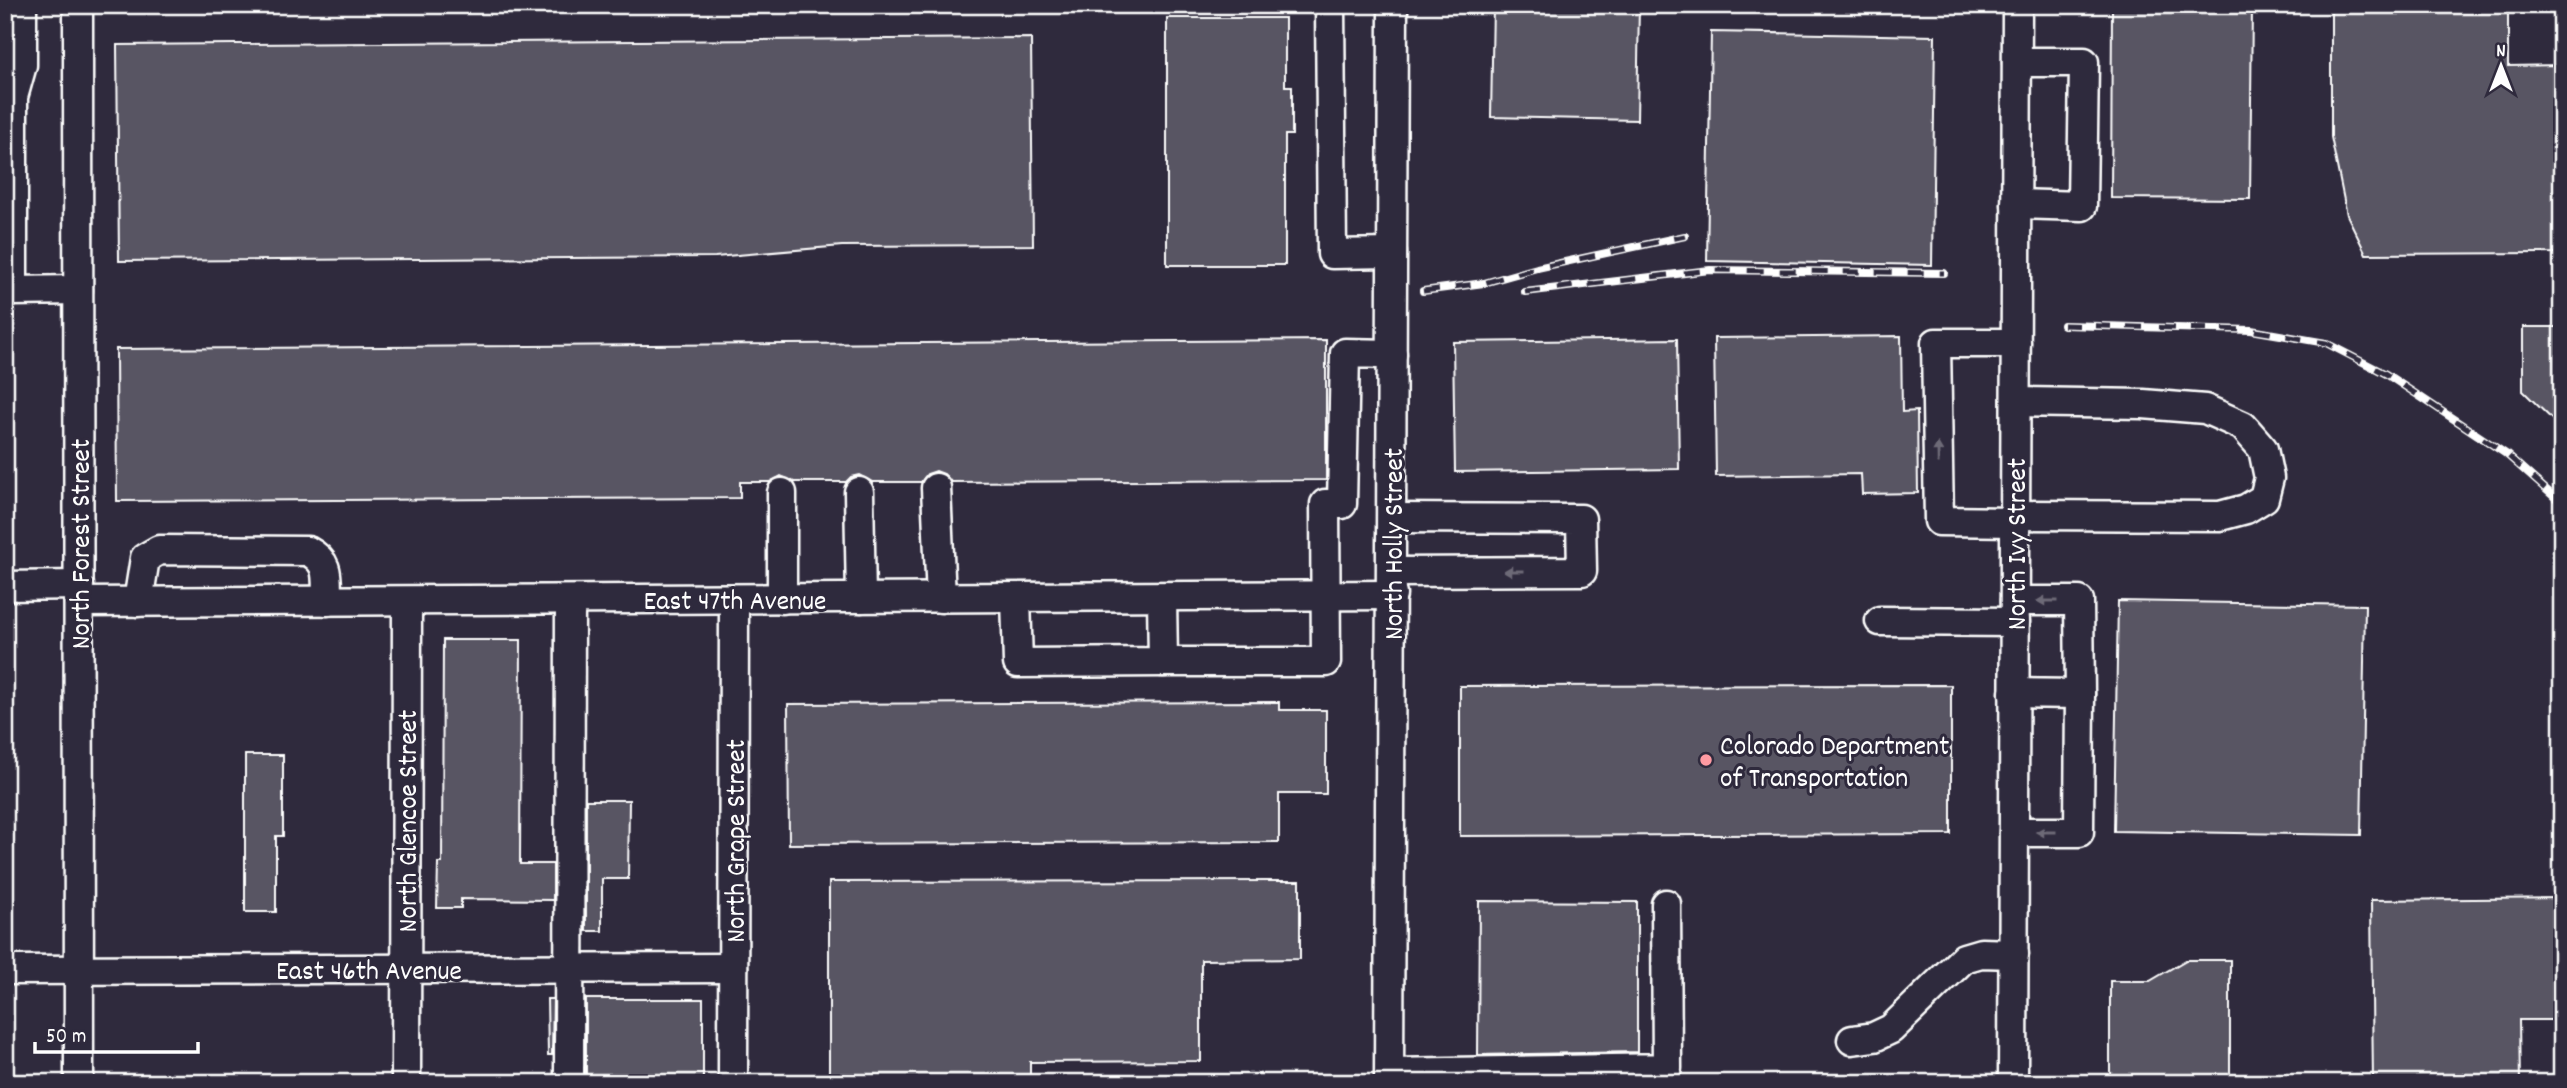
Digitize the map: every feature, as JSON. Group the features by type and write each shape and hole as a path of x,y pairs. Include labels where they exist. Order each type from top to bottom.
{"street":[{"path":"22,5 22,65 13,97 13,291 78,290"},
{"name":"North Forest Street","path":"78,5 79,1083"},
{"path":"1330,5 1332,254 1392,253"},
{"name":"North Holly Street","path":"1390,1078 1393,5"},
{"name":"North Ivy Street","path":"2013,1083 2017,5"},
{"path":"2016,204 2082,206 2084,62 2017,62"},
{"path":"2016,343 1936,343 1938,522 2015,518 2220,516 2246,509 2264,498 2269,478 2263,449 2243,426 2205,409 2016,402"},
{"path":"1016,598 1018,663 1326,662 1325,504 1342,504 1345,353 1392,354"},
{"path":"936,488 941,598"},
{"path":"859,492 861,598"},
{"path":"782,493 782,599"},
{"name":"East 47th Avenue","path":"5,586 138,602 1326,596 1392,583 1582,571 1581,519 1392,518"},
{"path":"138,602 145,558 159,550 308,551 321,558 326,568 327,601"},
{"path":"1162,597 1163,662"},
{"name":"North Grape Street","path":"733,1083 734,599"},
{"path":"569,1083 570,600"},
{"name":"North Glencoe Street","path":"406,1083 407,601"},
{"path":"1880,621 2015,612 2080,601 2079,832 2014,832"},
{"path":"2014,692 2080,694"},
{"path":"1390,1078 1667,1068 1666,904"},
{"path":"1852,1040 1874,1037 1891,1028 1964,958 1981,953 2014,954"},
{"name":"East 46th Avenue","path":"5,970 733,968"}],"building":[{"path":"1493,5 1639,5 1637,120 1491,117"},
{"path":"2112,5 2252,5 2250,199 2111,198"},
{"path":"2331,5 2508,5 2508,66 2562,65 2562,253 2366,254 2347,215 2331,137"},
{"path":"1167,18 1285,18 1285,86 1292,86 1292,135 1285,135 1285,265 1167,265"},
{"path":"1711,32 1935,36 1932,265 1707,261"},
{"path":"1031,38 1033,245 842,246 715,257 119,261 117,45"},
{"path":"2523,327 2562,327 2562,429 2523,391"},
{"path":"1901,336 1902,412 1917,411 1918,493 1862,494 1861,474 1716,476 1714,338"},
{"path":"1677,339 1679,469 1455,472 1453,342"},
{"path":"1326,340 1326,480 951,482 944,474 936,471 927,474 921,482 872,482 859,475 846,482 794,482 781,476 770,482 740,482 740,498 117,501 116,349"},
{"path":"2118,601 2365,605 2361,835 2114,831"},
{"path":"443,640 521,640 520,864 553,864 553,900 461,899 461,908 437,908 438,863 442,863"},
{"name":"Colorado Department of Transportation","path":"1951,685 1951,834 1460,836 1460,686"},
{"path":"1279,702 1279,710 1326,710 1326,794 1279,794 1279,842 789,844 788,704"},
{"path":"245,755 283,755 283,836 276,836 276,912 245,912"},
{"path":"586,800 629,800 628,879 602,879 602,931 586,931"},
{"path":"1300,881 1300,959 1201,960 1201,1061 1030,1062 1030,1081 829,1081 829,882"},
{"path":"2562,898 2562,1020 2519,1020 2520,1083 2373,1083 2371,900"},
{"path":"1479,901 1637,902 1637,1052 1478,1055"},
{"path":"2186,960 2230,960 2230,1083 2110,1083 2110,981 2150,981"},
{"path":"547,999 553,999 552,1055 548,1055"},
{"path":"586,999 703,999 703,1083 586,1083"}],"railway":[{"path":"1423,291 1484,283 1537,268 1685,236"},
{"path":"1525,292 1710,270 1944,273"},
{"path":"2063,325 2251,330 2326,343 2386,374 2506,454 2559,501"}],"place":[{"name":"Colorado Department of Transportation","path":"1706,760"}]}
